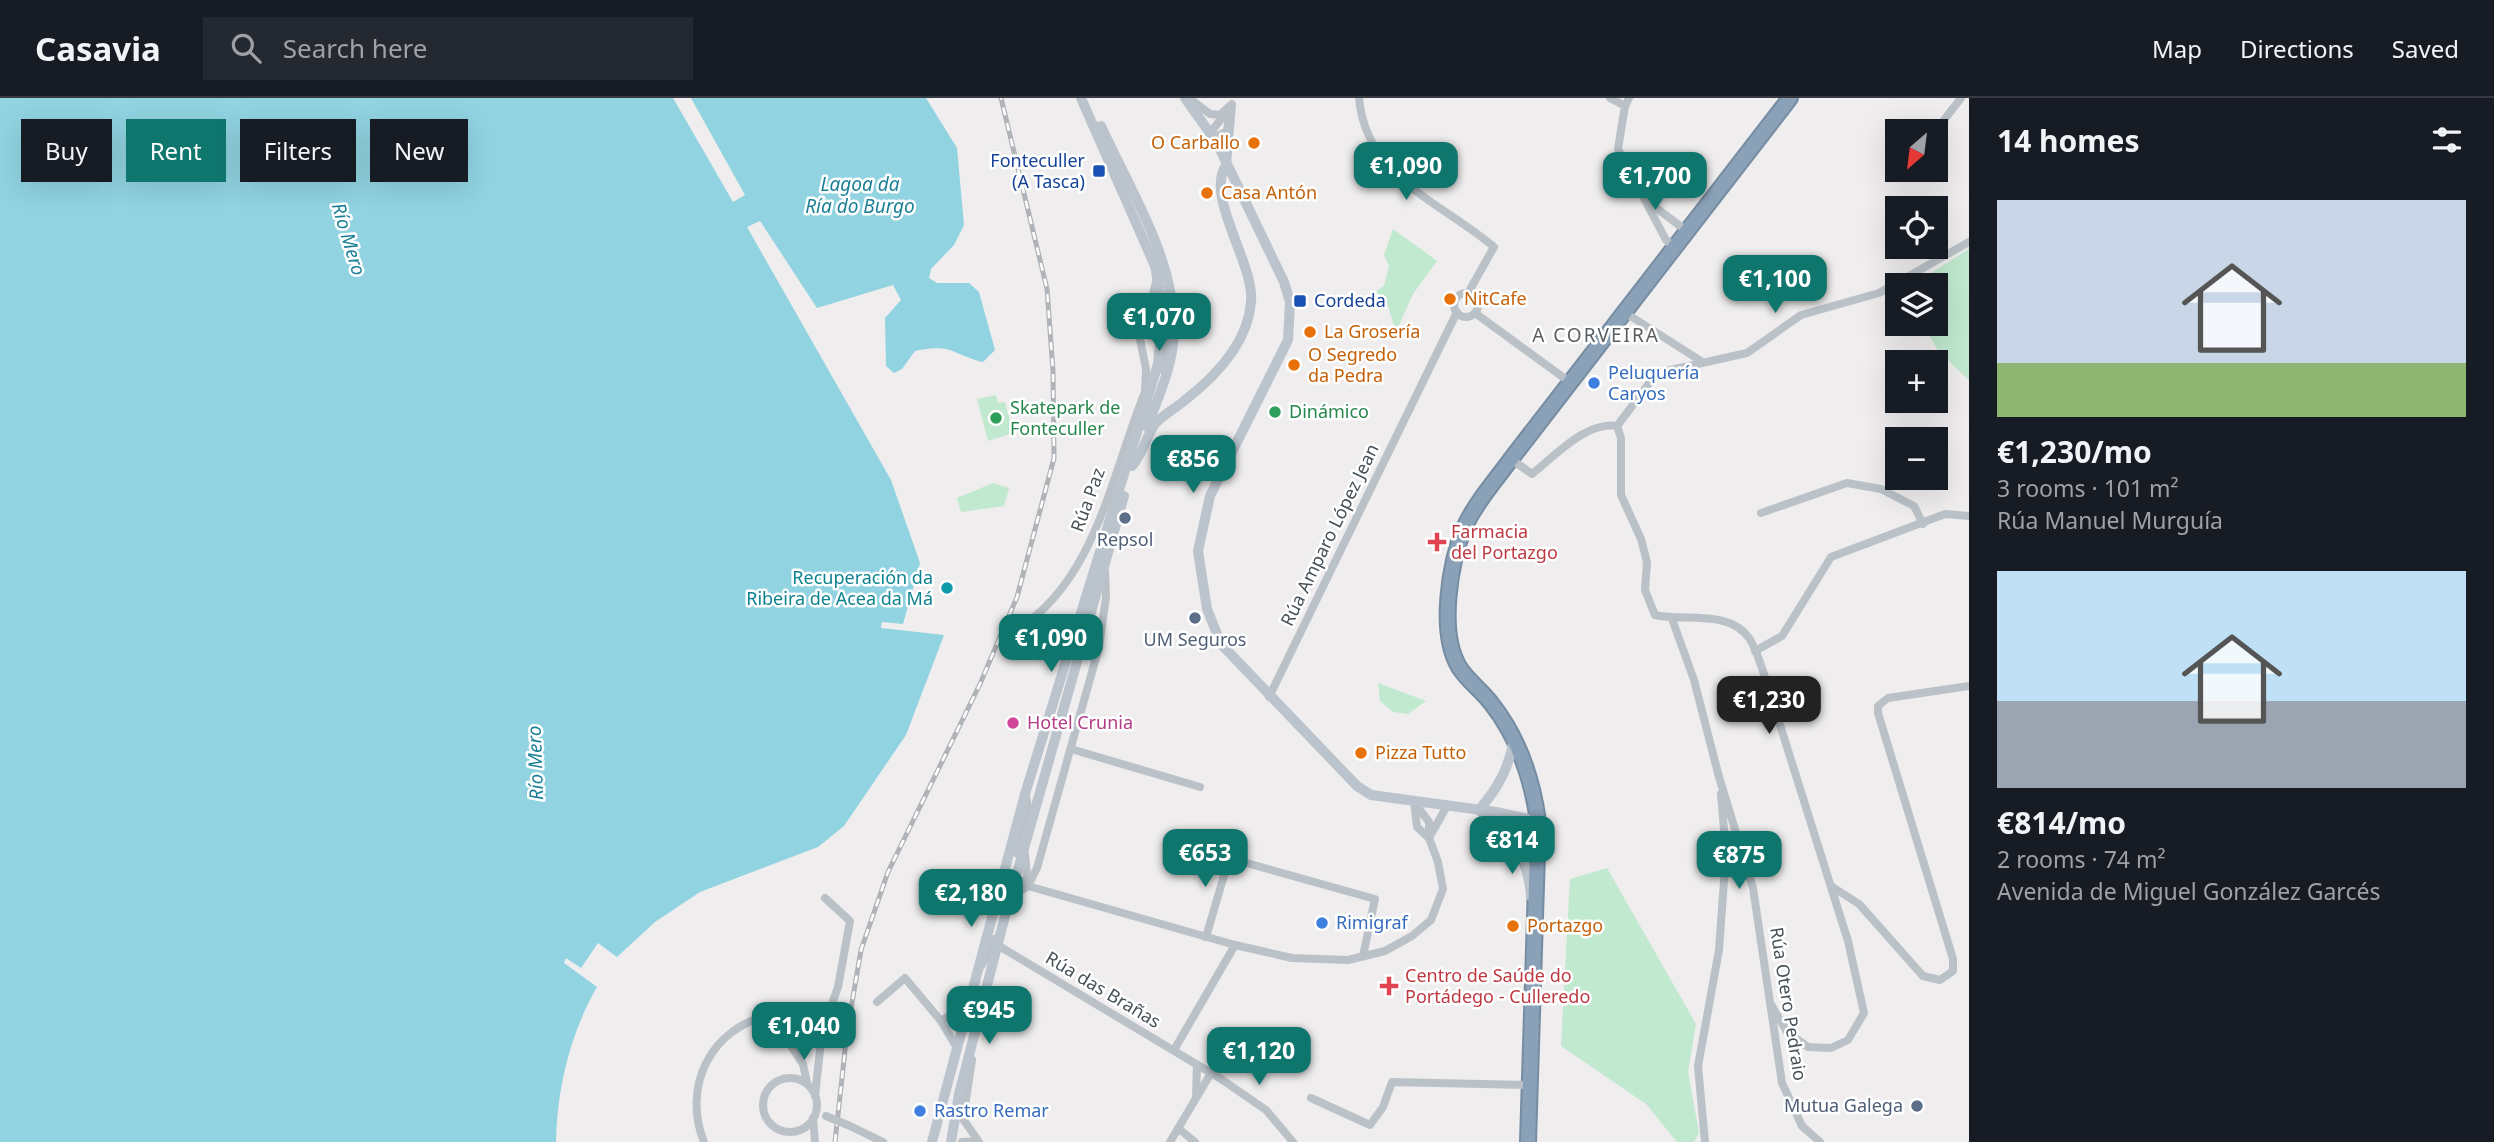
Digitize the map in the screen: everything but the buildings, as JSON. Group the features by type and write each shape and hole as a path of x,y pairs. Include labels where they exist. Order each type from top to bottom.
{"highway":[{"path":"1528,1142 1538,821 1533,788 1514,739 1492,704 1459,667 1452,652 1447,619 1452,580 1466,524 1511,459 1790,98"}],"main road":[{"path":"932,1142 974,980 1046,725 1158,365 1164,323 1163,280 1081,98"},
{"path":"951,1142 959,1094 974,1042 996,944 1085,639 1132,466 1163,387 1174,329 1155,244 1089,98"},
{"path":"1187,98 1227,164 1284,282 1290,302 1288,340 1210,496 1198,551 1207,609 1221,644 1357,786 1371,795 1538,821"},
{"path":"1132,466 1144,451 1156,422 1220,368 1234,349 1249,316 1252,300 1249,275 1229,221 1220,185 1222,170 1227,164"},
{"path":"1046,725 1077,650 1085,639"},
{"path":"1479,810 1497,788 1508,765 1514,739"},
{"path":"1479,810 1509,834 1526,864 1534,945"}],"street":[{"path":"1187,98 1210,114 1220,115 1232,101"},
{"path":"1359,98 1360,115 1369,141 1390,171 1432,205 1478,233 1494,247 1468,293 1456,298 1457,312 1464,316 1475,313"},
{"path":"1610,98 1627,102 1618,149 1661,230 1675,248"},
{"path":"1945,119 1961,98"},
{"path":"1210,133 1225,118 1232,101"},
{"path":"1227,164 1232,101"},
{"path":"1642,194 1671,222 1688,232"},
{"path":"1661,230 1665,222 1671,222"},
{"path":"1617,426 1657,373 1746,353 1801,315 1879,293 1969,242"},
{"name":"Rúa Paz","path":"1016,630 1033,620 1066,584 1092,536 1145,392 1146,369 1140,339 1163,280"},
{"path":"1468,293 1478,302 1475,313"},
{"name":"Rúa Amparo López Jean","path":"1269,696 1457,312"},
{"path":"1624,312 1701,361"},
{"path":"1475,313 1570,383"},
{"path":"1160,339 1151,336 1143,326 1155,320 1168,327 1163,387"},
{"path":"1511,459 1532,474 1574,440 1604,424 1617,426"},
{"path":"1617,426 1621,438 1622,495 1641,539 1647,562 1645,590 1655,615 1672,619 1707,617 1734,626 1749,637 1755,651 1848,941 1864,1013 1848,1040 1831,1048 1808,1047 1787,1032 1772,1006"},
{"path":"1761,513 1847,484 1881,489 1914,506 1923,524"},
{"path":"1755,651 1782,636 1831,557 1945,514 1969,516"},
{"path":"1028,886 1037,869 1099,647 1106,597 1105,567"},
{"name":"Rúa Otero Pedraio","path":"1672,619 1694,680 1719,777 1754,888 1782,1083 1802,1126 1820,1142"},
{"path":"1085,639 1099,647"},
{"path":"1831,886 1859,904 1923,976 1940,980 1952,971 1953,959 1878,706 1888,698 1969,686"},
{"path":"1071,749 1200,787"},
{"path":"1705,1142 1698,1066 1719,950 1726,853 1719,777"},
{"path":"974,980 996,944 1014,883 1028,808 1026,794"},
{"path":"1014,883 1022,880 1028,886 1235,945 1293,958 1348,960 1385,951 1412,936 1430,920 1443,889 1438,862 1429,838 1429,822 1414,802"},
{"path":"1429,838 1447,806"},
{"path":"1024,847 1028,886"},
{"path":"1206,937 1225,872 1236,860 1375,899 1363,956"},
{"path":"816,1142 815,1114 822,1032 838,987 850,921 825,898"},
{"name":"Rúa das Brañas","path":"996,944 1211,1073 1266,1110 1293,1142"},
{"path":"1174,1050 1235,945"},
{"path":"877,1002 905,978 941,1021 957,1048"},
{"path":"941,1021 969,1002"},
{"path":"704,1142 698,1126 695,1102 698,1077 708,1056 733,1030 754,1018 770,1015 803,1065 807,1083 816,1096"},
{"path":"974,1042 963,1119 978,1142"},
{"path":"1196,1097 1197,1065"},
{"path":"1170,1142 1211,1073"},
{"path":"807,1083 793,1078 777,1081 766,1092 763,1107 769,1123 784,1131 801,1130 815,1114"},
{"path":"1311,1098 1370,1125 1383,1107 1392,1082 1528,1085"},
{"path":"815,1114 826,1115 883,1142"},
{"path":"1178,1128 1195,1142"},
{"path":"961,1142 978,1142"}],"green space":[{"path":"1393,229 1437,261 1413,294 1396,332 1388,306 1376,291 1384,286 1389,266 1384,255"},
{"path":"1969,249 1969,380 1948,360 1948,350 1938,350 1929,336 1948,336 1948,273 1931,273"},
{"name":"Skatepark de Fonteculler","path":"996,395 998,403 1005,402 1013,433 988,441 977,399"},
{"path":"993,483 1009,488 1004,506 961,512 957,498"},
{"path":"1378,683 1426,701 1408,714 1393,712 1380,701"},
{"path":"1607,868 1696,1024 1688,1072 1699,1133 1694,1142 1677,1142 1646,1104 1561,1046 1570,879"}],"water":[{"path":"0,98 673,98 733,202 745,195 691,98 926,98 957,148 964,225 954,245 931,269 929,278 937,283 969,283 979,292 995,350 983,362 951,350 928,349 915,351 902,369 894,373 886,366 885,318 901,300 893,285 817,308 760,221 747,227 891,480 920,563 903,624 882,622 881,628 944,635 906,735 844,826 818,847 700,892 655,922 617,957 598,943 581,968 566,958 564,963 597,987 572,1042 562,1082 556,1142 0,1142"}],"railway":[{"path":"835,1142 847,1032 861,950 888,872 980,684 1017,597 1054,458 1053,371 1047,289 1001,98"}],"place":[{"name":"O Carballo","path":"1254,143"},
{"name":"Fonteculler (A Tasca)","path":"1099,171"},
{"name":"Casa Antón","path":"1207,193"},
{"name":"NitCafe","path":"1450,299"},
{"name":"Cordeda","path":"1300,301"},
{"name":"La Grosería","path":"1310,332"},
{"name":"O Segredo da Pedra","path":"1294,365"},
{"name":"Peluquería Caryos","path":"1594,383"},
{"name":"Dinámico","path":"1275,412"},
{"name":"Skatepark de Fonteculler","path":"996,418"},
{"name":"Repsol","path":"1125,518"},
{"name":"Farmacia del Portazgo","path":"1437,542"},
{"name":"Recuperación da Ribeira de Acea da Má","path":"947,588"},
{"name":"UM Seguros","path":"1195,618"},
{"name":"Hotel Crunia","path":"1013,723"},
{"name":"Pizza Tutto","path":"1361,753"},
{"name":"Rimigraf","path":"1322,923"},
{"name":"Portazgo","path":"1513,926"},
{"name":"Centro de Saúde do Portádego - Culleredo","path":"1389,986"},
{"name":"Mutua Galega","path":"1917,1106"},
{"name":"Rastro Remar","path":"920,1111"}],"district":[{"name":"A CORVEIRA","path":"1596,335"}],"water label":[{"name":"Lagoa da Ría do Burgo","path":"860,195"},
{"name":"Río Mero","path":"349,239"},
{"name":"Río Mero","path":"535,763"}]}
